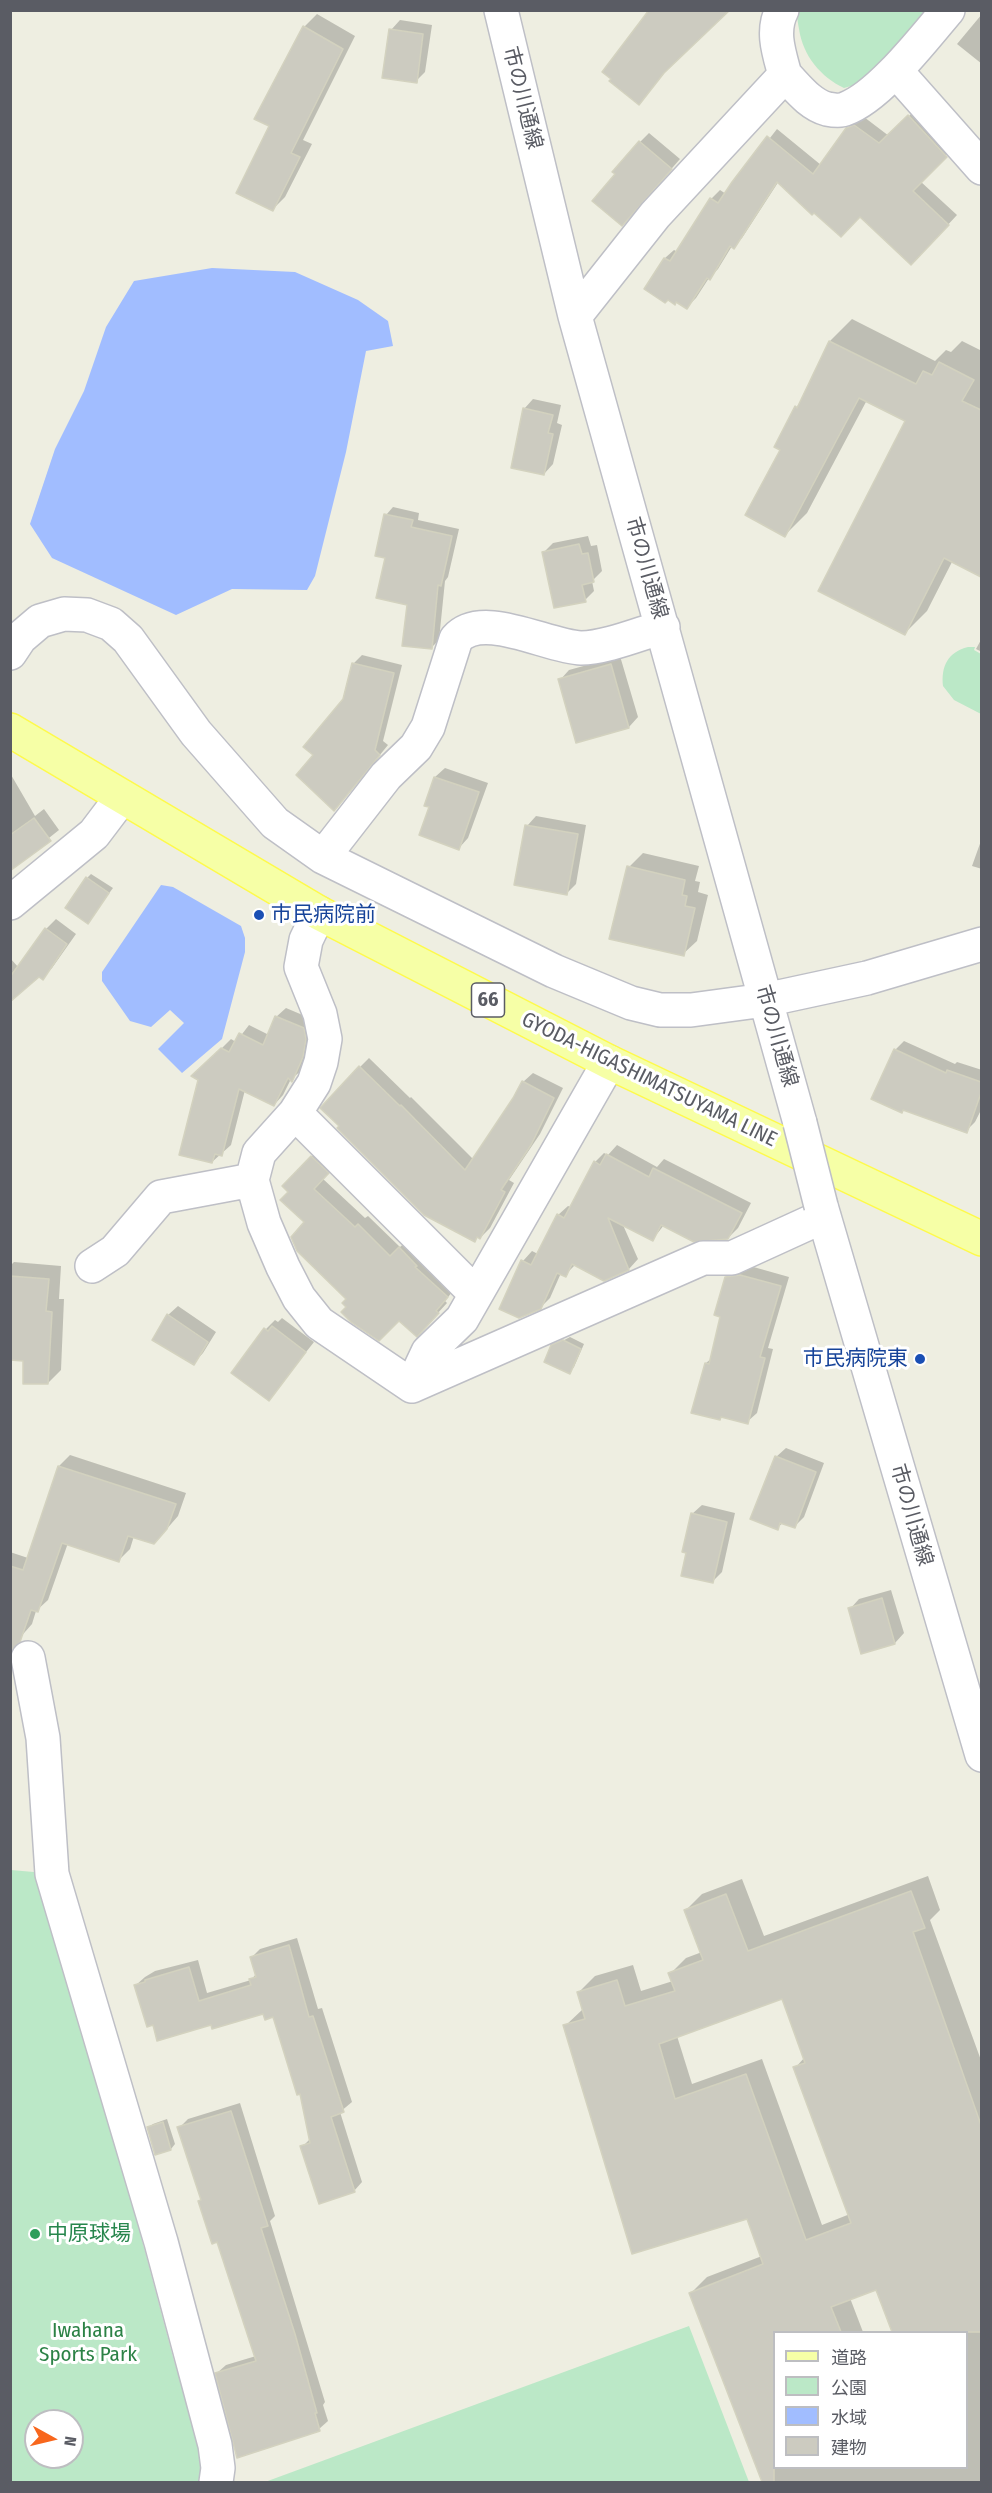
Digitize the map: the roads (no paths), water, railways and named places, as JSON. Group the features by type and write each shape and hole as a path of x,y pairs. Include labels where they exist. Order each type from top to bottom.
{"main road":[{"name":"GYODA-HIGASHIMATSUYAMA LINE","path":"10,730 319,913 609,1062 981,1239"}],"street":[{"name":"市の川通線","path":"501,10 575,316 800,1123 822,1211 981,1755"},
{"path":"782,10 777,20 776,40 785,75 811,102 827,109 844,110 861,100 896,71 948,10"},
{"path":"896,71 981,168"},
{"path":"575,316 655,215 785,75"},
{"path":"10,653 20,638 40,621 64,614 87,615 111,624 128,639 196,733 275,823 323,857 554,971 631,1003 660,1010 691,1010 765,1000 867,978 981,944"},
{"path":"323,857 386,776 416,747 428,727 456,639 464,630 479,627 499,629 582,648 663,627"},
{"path":"10,903 94,834 122,797"},
{"path":"319,913 306,940 301,968 320,1014 325,1039 314,1083 295,1113 259,1153 252,1180 264,1223 283,1267 319,1323 412,1386"},
{"path":"412,1386 428,1352 462,1319 609,1062"},
{"path":"295,1113 476,1294"},
{"path":"92,1266 115,1251 161,1197 252,1180"},
{"path":"412,1386 703,1258 732,1257 822,1211"},
{"path":"28,1658 43,1738 52,1874 164,2252 215,2445 218,2468 216,2482"}],"water":[{"path":"212,268 295,272 358,300 388,321 393,346 366,351 346,452 315,576 307,590 232,589 176,615 52,558 30,524 55,449 84,391 106,327 134,281"},
{"path":"161,885 173,887 241,926 245,938 245,952 222,1039 182,1073 158,1049 184,1023 170,1010 151,1027 130,1021 102,981 102,972"}],"place":[{"name":"市民病院前","path":"259,915"},
{"name":"市民病院東","path":"920,1359"},
{"name":"中原球場","path":"35,2234"}],"park label":[{"name":"Iwahana Sports Park","path":"88,2343"}]}
